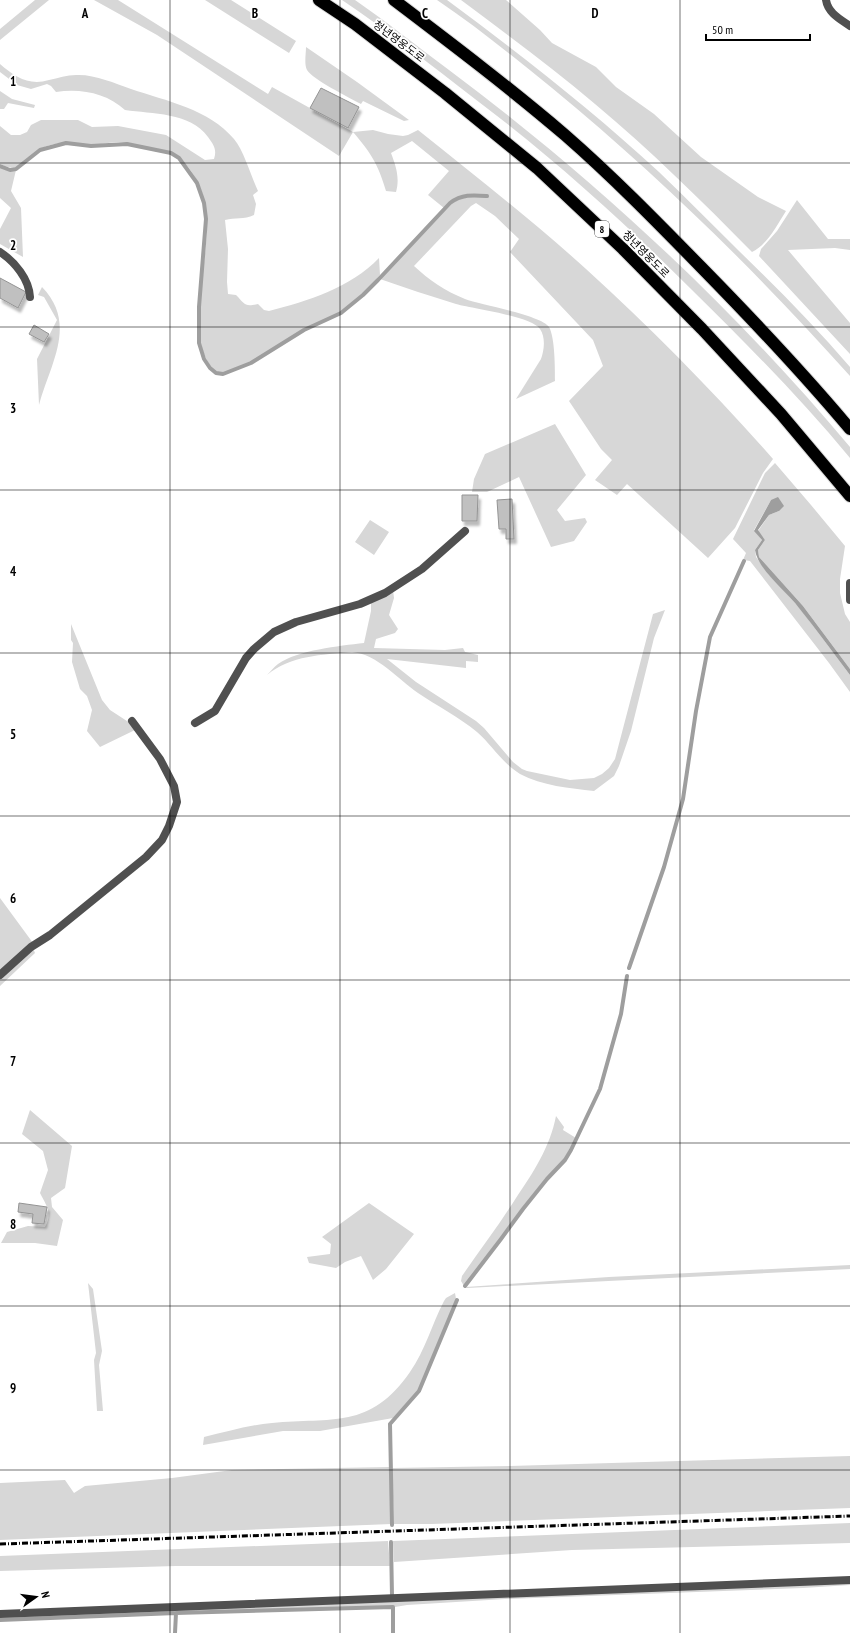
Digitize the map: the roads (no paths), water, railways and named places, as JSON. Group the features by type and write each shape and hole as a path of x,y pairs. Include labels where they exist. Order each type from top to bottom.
{"highway":[{"name":"청년영웅도로","path":"320,0 355,24 445,93 549,179 624,249 702,329 781,414 850,496"},
{"path":"394,0 472,59 565,136 654,218 808,380 850,429"}],"street":[{"path":"826,0 831,12 850,26"},
{"path":"0,252 16,267 25,279 29,288 30,297"},
{"path":"195,723 215,711 246,658 274,632 296,622 360,604 384,593 422,569 465,531"},
{"path":"850,583 850,600"},
{"path":"0,974 146,857 162,840 169,826 177,802 174,786 160,759 132,721"},
{"path":"0,1614 850,1580"}],"waterway":[{"path":"0,166 10,170 16,169 40,150 66,143 91,146 127,144 171,153 179,158 197,183 204,203 206,219 199,307 199,343 204,359 210,368 216,373 223,374 251,363 304,330 341,313 363,295 378,280 450,203 459,198 472,195 487,196"},
{"path":"629,968 664,867 683,799 696,711 710,637 744,561"},
{"path":"465,1286 523,1209 547,1179 565,1160 571,1150 600,1089 621,1014 627,976"},
{"path":"392,1525 390,1424 419,1391 457,1300"},
{"path":"391,1542 392,1596"},
{"path":"0,1620 393,1607 393,1633"},
{"path":"175,1633 176,1613"}],"railway":[{"path":"0,1544 850,1516"}]}
